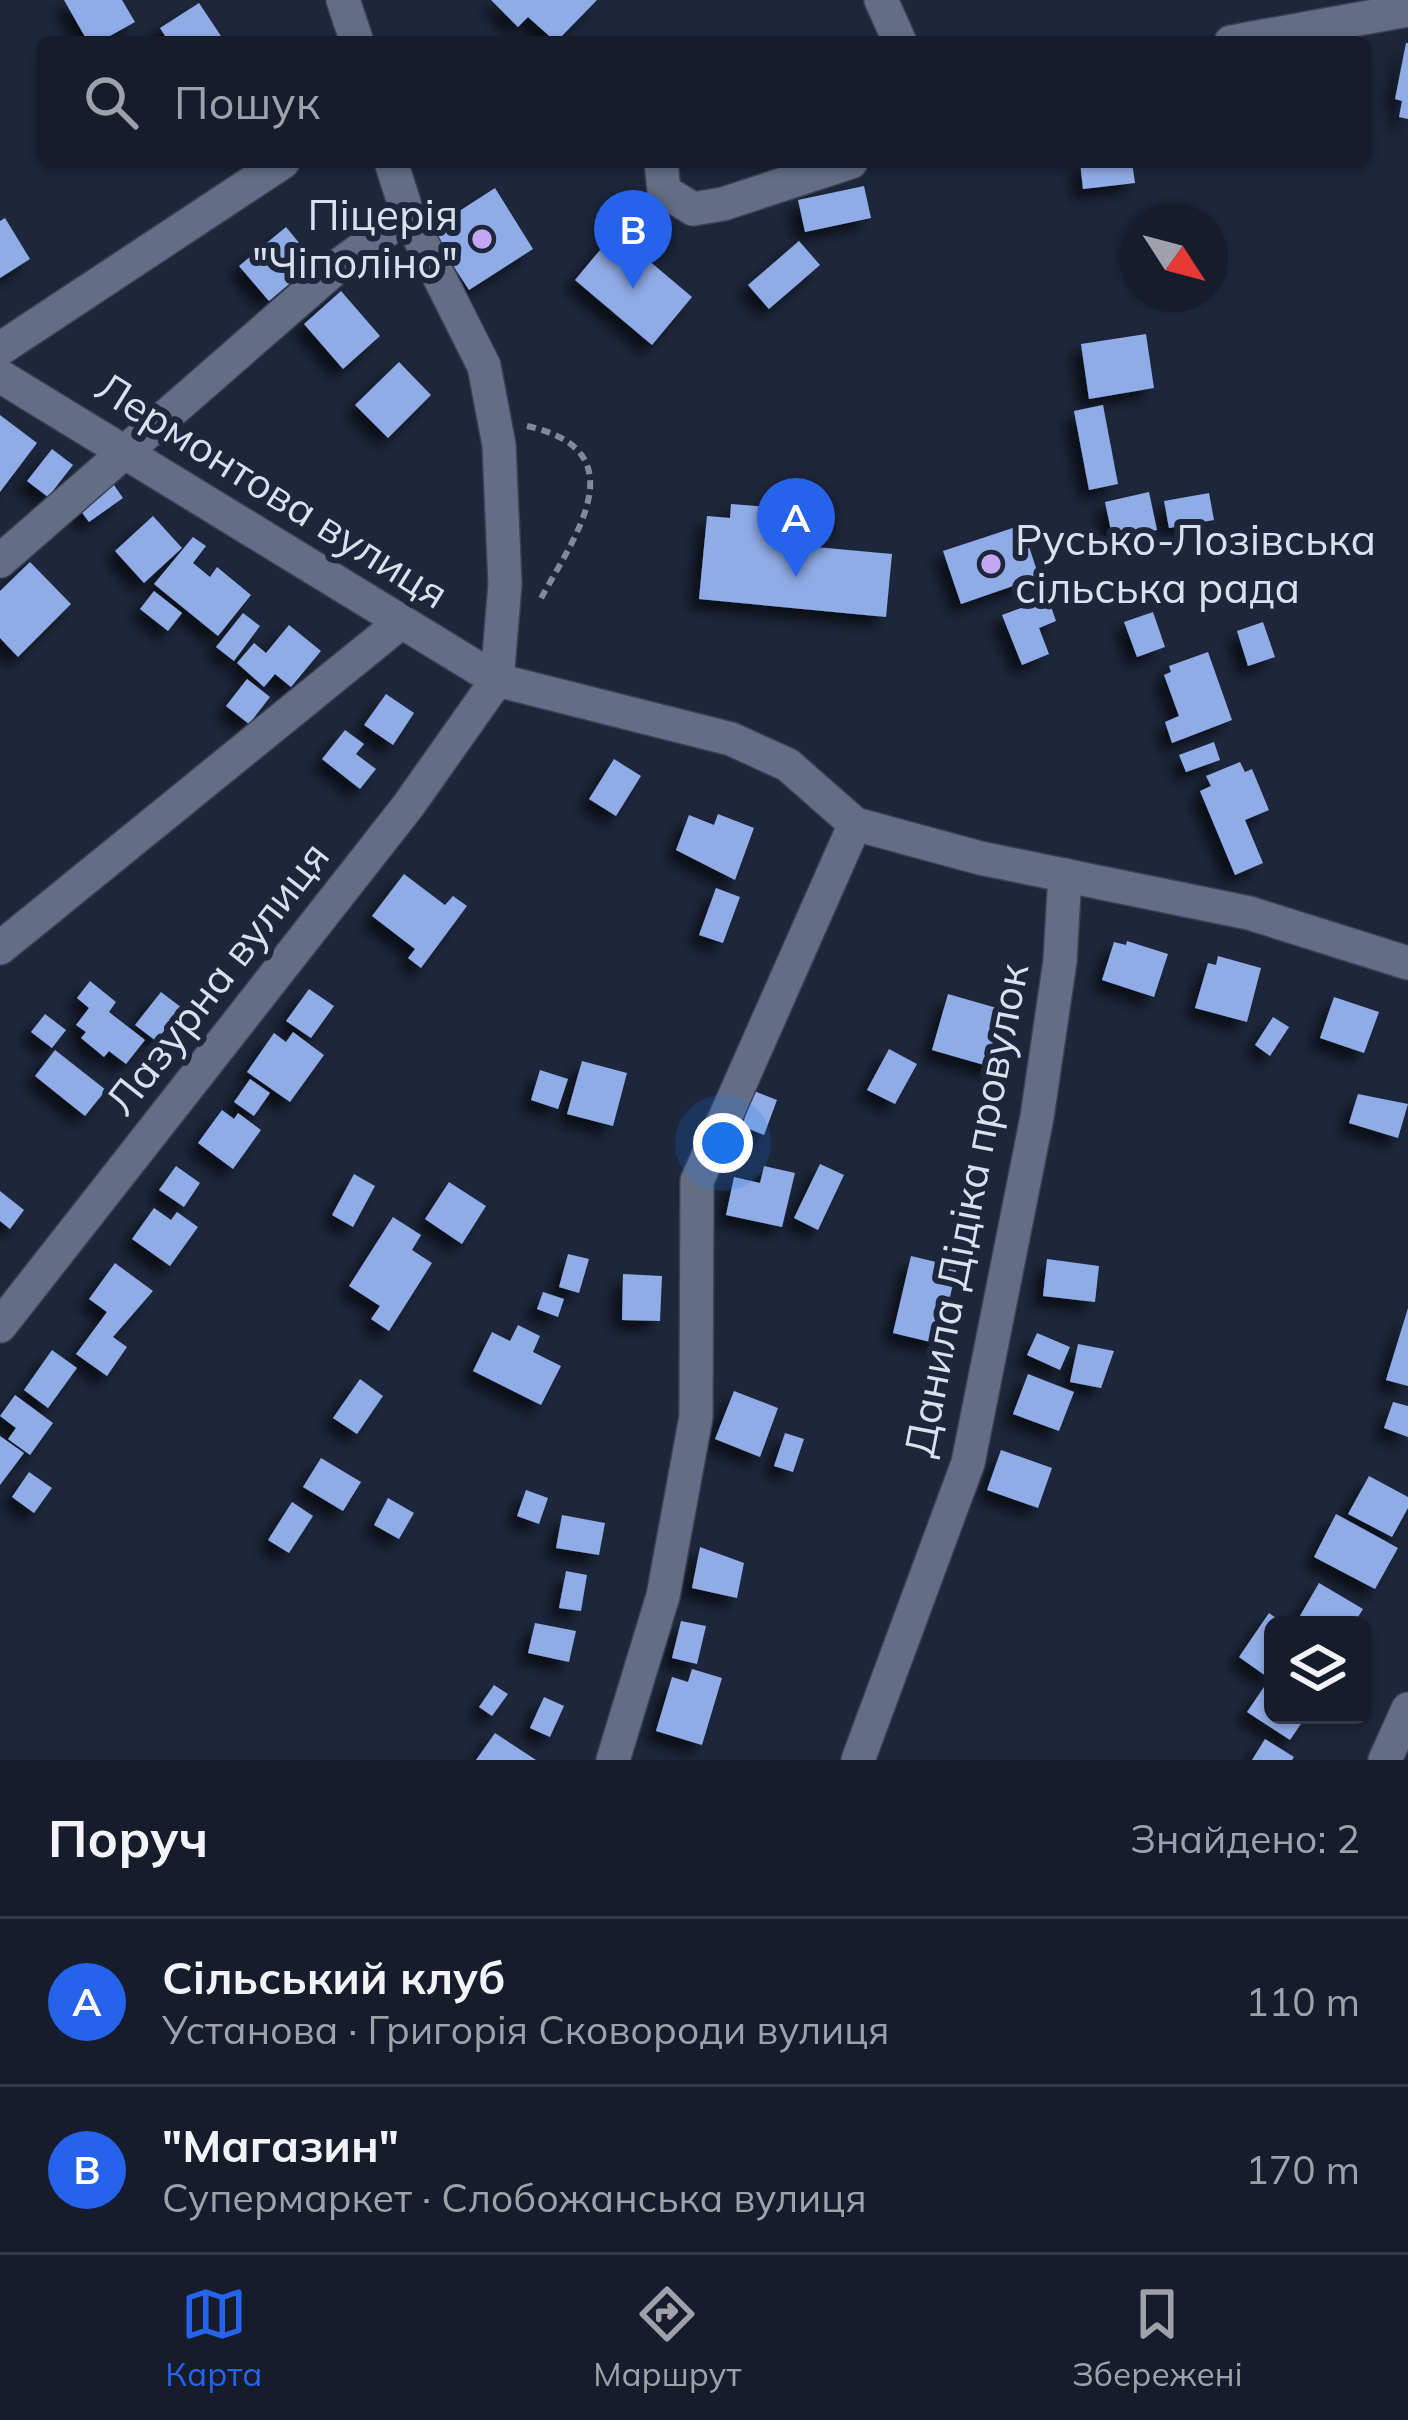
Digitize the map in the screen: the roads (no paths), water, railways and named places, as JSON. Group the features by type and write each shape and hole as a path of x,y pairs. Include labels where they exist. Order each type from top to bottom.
{"street":[{"path":"343,0 355,36"},
{"path":"881,0 897,36"},
{"path":"1264,36 1408,10"},
{"path":"0,349 274,168"},
{"path":"393,168 408,215 484,366 494,419 505,584 497,680"},
{"path":"662,168 664,190 676,203 693,208 723,205 833,168"},
{"path":"0,561 339,265 408,215"},
{"name":"Лермонтова вулиця","path":"0,376 497,680 731,739 788,765 855,824"},
{"path":"0,948 400,623"},
{"name":"Лазурна вулиця","path":"0,1326 367,860 497,680"},
{"path":"613,1760 663,1596 695,1417 697,1180 855,824 1250,913 1408,963"},
{"name":"Данила Дідіка провулок","path":"858,1760 968,1462 1037,1117 1060,961 1065,875"},
{"path":"1385,1760 1408,1709"}],"place":[{"name":"Піцерія \"Чіполіно\"","path":"482,239"},
{"name":"\"Магазин\"","path":"633,289"},
{"name":"Русько-Лозівська сільська рада","path":"991,564"},
{"name":"Сільський клуб","path":"796,577"}]}
